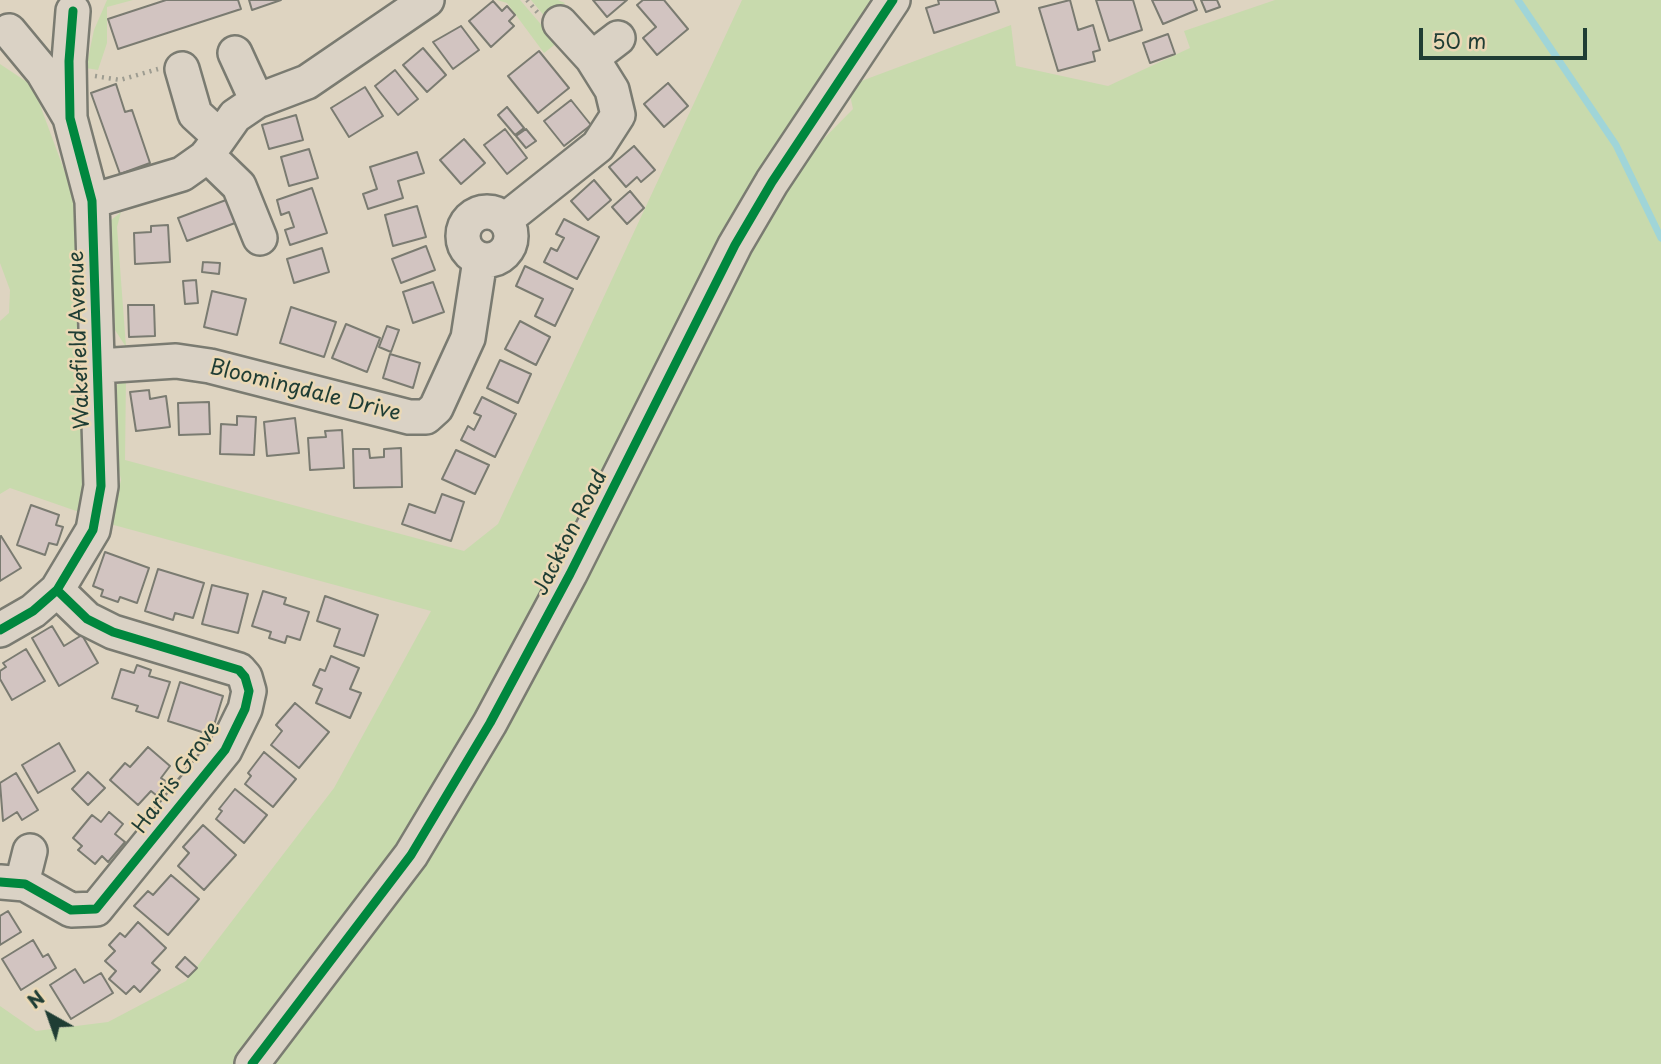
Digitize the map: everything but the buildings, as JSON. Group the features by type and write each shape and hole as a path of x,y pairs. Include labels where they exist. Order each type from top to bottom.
{"street":[{"path":"92,201 182,174 213,145 234,116 257,101 307,82 428,0"},
{"name":"Jackton Road","path":"252,1064 419,843 489,723 570,574 735,245 793,150 893,0"},
{"path":"5,30 22,35 42,33 61,23 75,5"},
{"name":"Wakefield Avenue","path":"0,630 33,611 57,590 93,530 102,486 92,201 70,118 69,61 75,5"},
{"name":"Bloomingdale Drive","path":"99,366 176,361 210,366 409,417 425,417 436,408 468,338 480,260 496,259 508,249 511,234 505,220 598,146 618,115 616,99 592,58 560,23"},
{"name":"Wakefield Avenue","path":"5,30 43,72 70,118"},
{"path":"592,58 618,38"},
{"path":"235,53 257,101"},
{"path":"182,68 195,114 239,186 260,238"},
{"name":"Harris Grove","path":"11,883 71,910 87,912 106,901 225,750 245,709 249,691 245,677 239,670 113,632 87,619 57,590"},
{"path":"11,883 30,851"}],"green space":[{"path":"107,0 133,0 107,7 107,43 98,70 86,68 94,30"},
{"path":"497,0 520,0 557,43 544,53 507,3"},
{"path":"531,0 558,0 565,3 546,18"},
{"path":"742,0 879,0 443,788 239,1064 0,1064 0,1006 36,1031 108,1022 186,981 334,788 431,611 110,524 121,480 117,460 117,385 126,377 125,460 464,551 498,524"},
{"path":"1275,0 1661,0 1661,1064 265,1064 435,846 786,177 853,109 848,86 1011,25 1016,66 1108,86 1190,48 1184,31"},
{"path":"0,64 33,86 77,205 84,466 82,513 10,488 0,494 0,321 9,313 10,290 0,263"},
{"path":"121,212 117,227 126,347 115,330 110,221"}],"waterway":[{"path":"1518,0 1616,145 1661,238"}],"cycle path":[{"path":"252,1064 411,855 490,723 570,574 735,245 772,182 893,0"},
{"path":"0,630 33,611 57,590 93,530 101,486 92,201 70,118 69,61 73,11"},
{"path":"0,882 25,884 71,910 96,909 225,750 245,709 249,691 245,677 239,670 113,632 87,619 57,590"}]}
